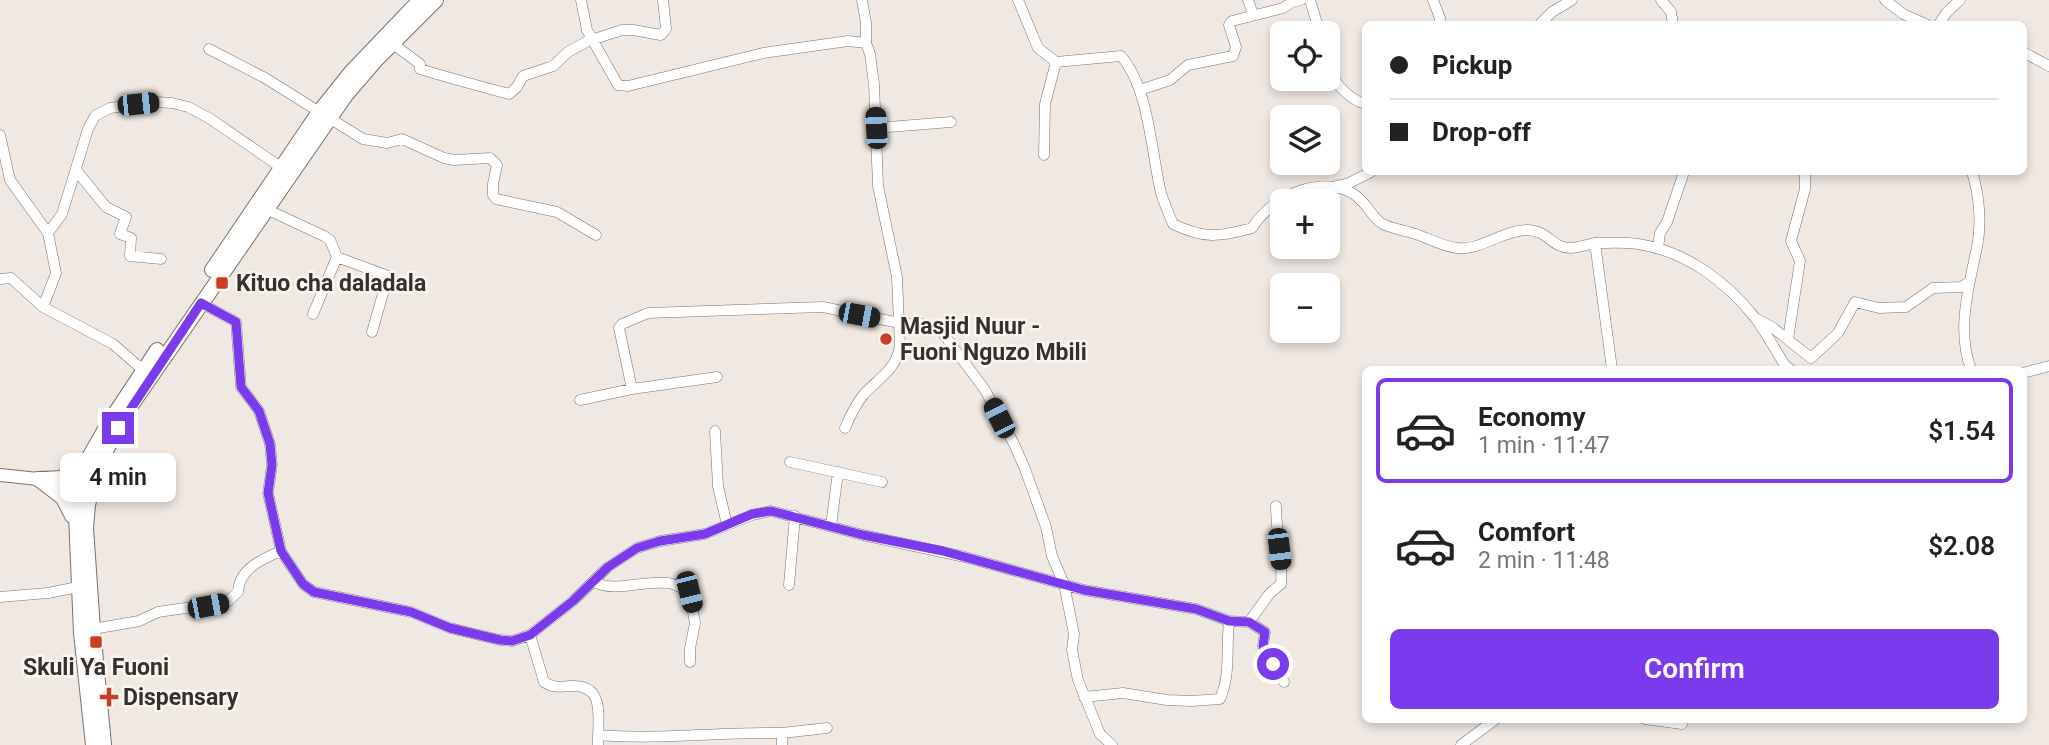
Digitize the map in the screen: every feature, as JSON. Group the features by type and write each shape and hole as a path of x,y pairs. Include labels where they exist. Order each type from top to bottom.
{"main road":[{"path":"75,528 82,493 126,413 266,209 351,72 420,0"},
{"path":"38,479 58,479 74,475 83,466 144,370 282,168 324,115 436,0"},
{"path":"83,466 82,493 104,745"},
{"path":"38,479 63,498 70,509 75,528 93,745"}],"street":[{"path":"581,0 587,30 618,85 628,86 763,53 848,41 866,43"},
{"path":"393,44 420,64 420,69 509,94 523,76 553,66 568,52 593,39 622,30 661,34 666,29 663,0"},
{"path":"845,428 863,395 884,378 898,356 897,277 878,186 872,62 866,43 862,0"},
{"path":"1018,0 1038,48 1056,62 1121,56 1140,90 1162,196 1172,224 1189,232 1218,237 1252,228 1259,217 1277,201 1306,190 1349,183 1365,175"},
{"path":"1248,0 1253,14"},
{"path":"1140,90 1170,80 1188,65 1233,57 1236,47 1229,25 1232,21 1283,8 1301,0"},
{"path":"1310,0 1316,21"},
{"path":"1433,0 1440,21"},
{"path":"1543,21 1572,0"},
{"path":"1661,0 1671,12 1672,21"},
{"path":"1885,0 1903,14 1919,21"},
{"path":"1941,21 1960,0"},
{"path":"209,49 265,78 363,139 379,143 402,139 444,158 490,158 497,165 492,184 496,199 557,212 596,235"},
{"path":"2027,54 2049,66"},
{"path":"1044,155 1045,104 1056,62"},
{"path":"1340,86 1356,101 1362,103"},
{"path":"48,233 62,214 88,129 95,116 110,108 156,102 188,107 209,118 282,168"},
{"path":"876,128 951,122"},
{"path":"0,135 10,180 48,233 56,273 43,307"},
{"path":"76,170 106,206 126,217 120,234 131,238 130,256 161,259"},
{"path":"1658,248 1660,233 1667,222 1683,175"},
{"path":"1788,339 1800,261 1791,241 1805,189 1805,175"},
{"path":"1969,366 1964,353 1964,338 1969,282 1978,235 1978,187 1973,175"},
{"path":"1335,186 1361,199 1378,221 1390,228 1458,248 1473,248 1488,240 1525,230 1542,232 1554,243 1568,248 1595,243 1636,244 1658,248 1697,264 1756,319 1788,339 1811,358 1838,333 1855,302 1879,308 1906,307 1933,288 1961,287 1969,282"},
{"path":"266,209 330,240 337,257 313,314"},
{"path":"1595,243 1612,366"},
{"path":"337,257 388,276 372,332"},
{"path":"0,279 11,278 43,307 113,344 144,370"},
{"path":"201,303 236,322 241,387 259,411 270,444 272,465 268,493 281,551 303,584 314,592 411,612 436,624 512,641 530,635 594,582 608,567 637,548 660,541 705,534 752,514 771,511 943,551 1084,590 1196,609 1229,621 1249,622 1265,632 1263,646 1284,682"},
{"path":"632,389 619,328 622,324 648,313 823,307 898,323 922,324 942,332 985,390 1025,469 1046,527 1052,556 1064,584 1074,634 1072,650 1084,696 1100,734 1112,745"},
{"path":"1756,319 1786,366"},
{"path":"2027,372 2049,366"},
{"path":"580,400 632,389 717,377"},
{"path":"715,431 718,486 727,525"},
{"path":"790,462 882,482"},
{"path":"831,526 838,472"},
{"path":"0,475 38,479 82,493"},
{"path":"1249,622 1270,593 1281,584 1276,506"},
{"path":"789,585 795,516"},
{"path":"93,629 139,621 158,612 227,602 238,592 238,582 249,569 281,551"},
{"path":"594,582 606,587 671,583 689,592 695,623 690,662"},
{"path":"0,597 78,587"},
{"path":"1084,696 1123,693 1167,700 1220,699 1228,663 1226,642 1229,621"},
{"path":"530,635 544,682 550,686 585,685 592,690 599,713 598,740 712,733 782,733 827,728"},
{"path":"1461,745 1491,723"},
{"path":"782,733 782,745"}],"place":[{"name":"Kituo cha daladala","path":"222,283"},
{"name":"Masjid Nuur - Fuoni Nguzo Mbili","path":"886,339"},
{"name":"Skuli Ya Fuoni","path":"96,642"},
{"name":"Dispensary","path":"109,697"}],"route":[{"path":"118,428 201,303 236,322 241,387 259,411 270,444 272,465 268,493 281,551 303,584 314,592 411,612 436,624 512,641 530,635 573,601 608,567 637,548 660,541 705,534 752,514 771,511 863,535 943,551 1084,590 1196,609 1229,621 1249,622 1265,632 1263,646 1273,664"}]}
